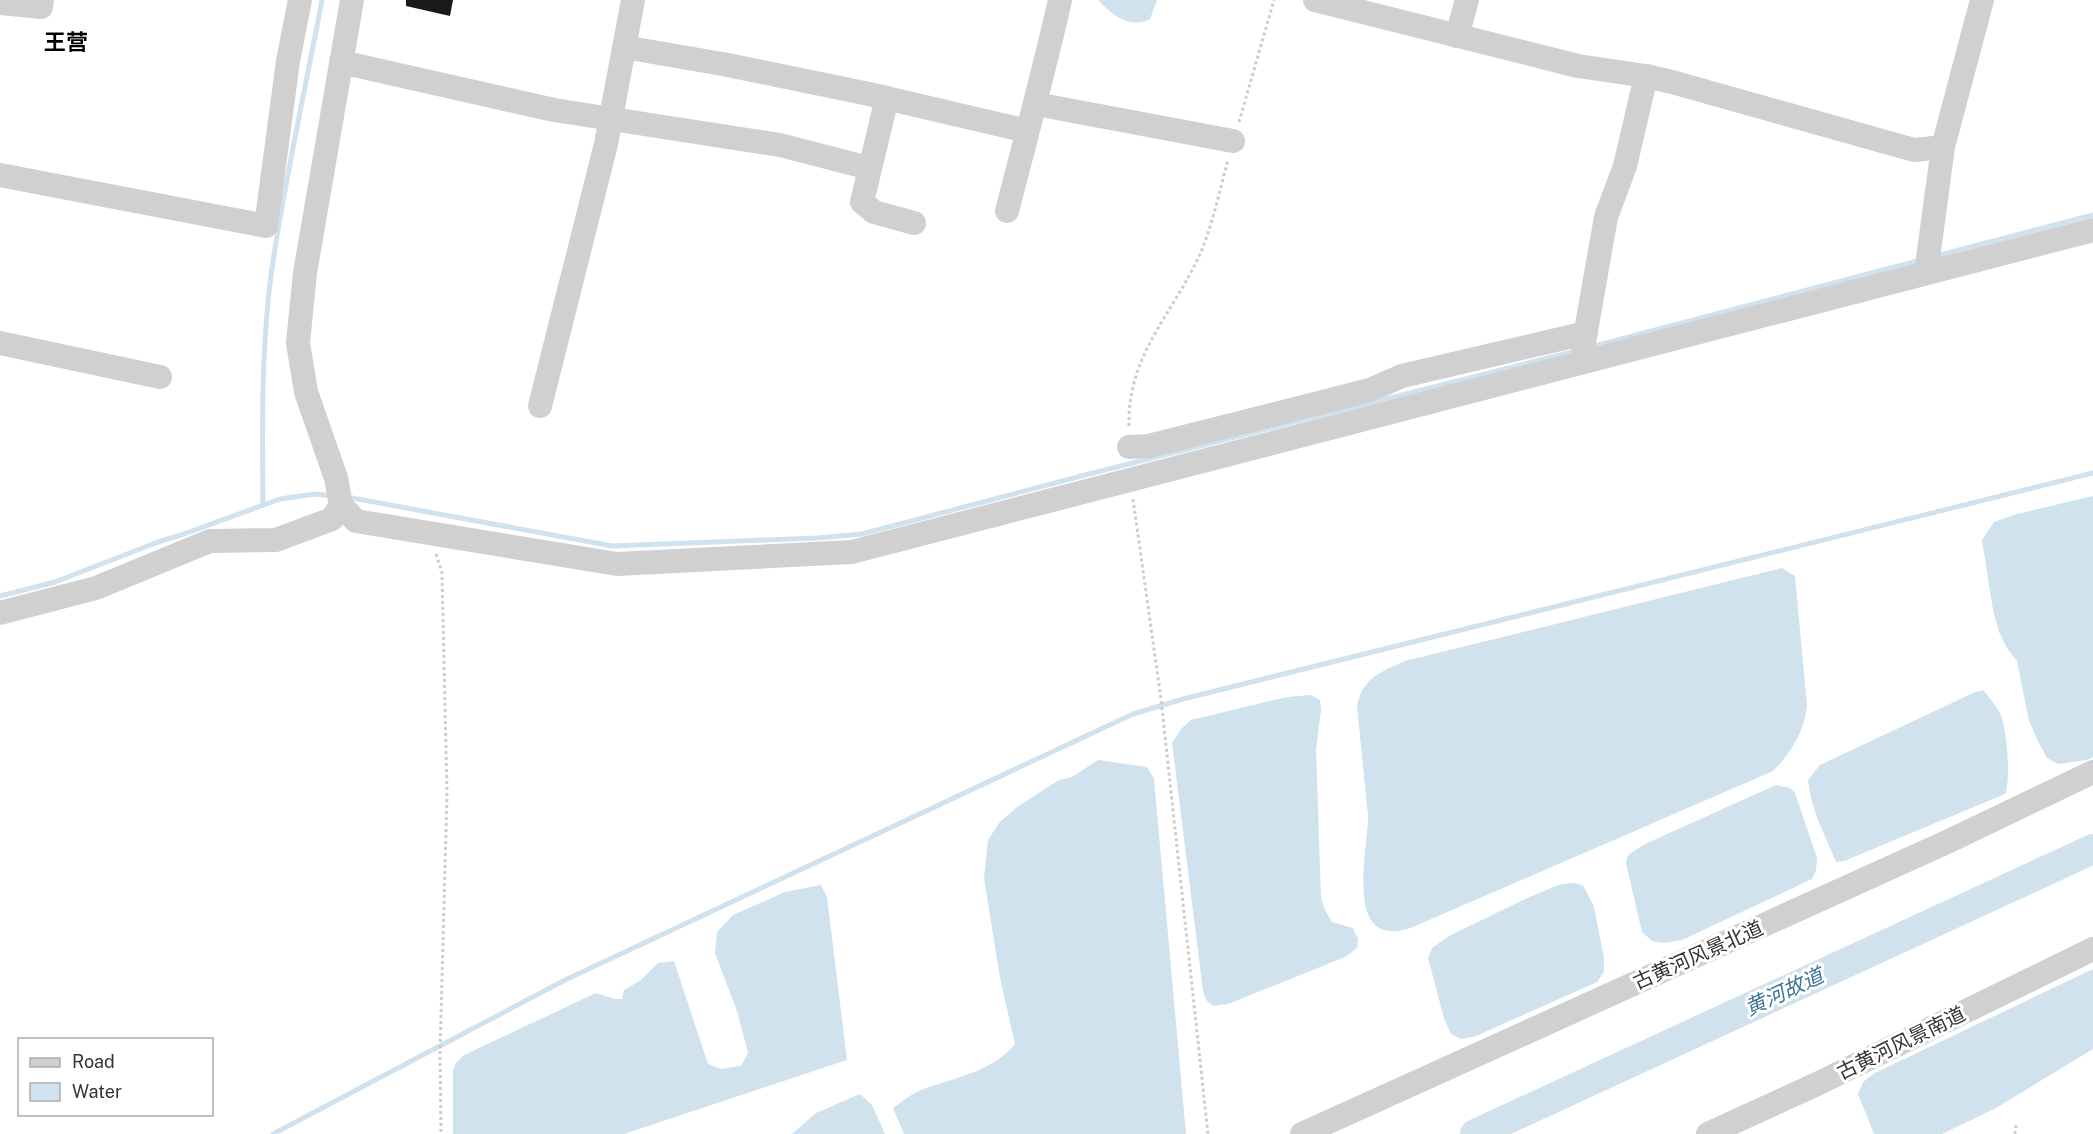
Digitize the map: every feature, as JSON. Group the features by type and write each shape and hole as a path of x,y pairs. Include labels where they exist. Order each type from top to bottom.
{"street":[{"path":"0,3 41,7 42,0"},
{"path":"0,175 266,226 288,61 300,0"},
{"path":"352,0 305,273 298,343 306,392 340,499 356,520 617,564 852,552 1131,480 1583,348 1928,263 2093,230"},
{"path":"540,406 606,144 633,0"},
{"path":"1007,211 1036,104 1060,0"},
{"path":"1315,0 1578,66 1646,76 1914,150 1942,147"},
{"path":"1457,36 1467,0"},
{"path":"1928,263 1942,147 1982,0"},
{"path":"624,47 728,65 887,98 1027,131"},
{"path":"341,62 543,108 780,145 869,168"},
{"path":"1583,348 1606,217 1625,166 1646,76"},
{"path":"887,98 862,202 874,212 914,223"},
{"path":"1036,104 1233,141"},
{"path":"0,343 160,377"},
{"path":"1129,447 1149,446 1370,390 1402,376 1583,348"},
{"path":"0,613 96,588 210,541 276,540 332,519 340,499"},
{"name":"古黄河风景北道","path":"1302,1134 1947,842 2093,772"},
{"name":"古黄河风景南道","path":"1708,1134 1828,1079 2093,949"}],"path":[{"path":"1129,447 1128,404 1139,365 1202,251 1274,0"},
{"path":"1131,480 1161,699 1208,1134"},
{"path":"428,533 442,573 447,792 440,1054 441,1134"},
{"path":"2015,1134 2016,1125"}],"water":[{"path":"1098,0 1157,0 1150,19 1135,23 1121,19"},
{"path":"2093,496 2093,757 2058,764 2047,758 2029,721 2017,661 1999,632 1993,610 1982,540 1994,522 2017,514"},
{"path":"1782,568 1795,576 1807,706 1796,742 1773,771 1413,927 1391,931 1376,926 1368,913 1364,895 1368,816 1357,706 1368,682 1405,661"},
{"path":"1983,690 1998,711 2004,725 2008,768 2005,794 1844,861 1836,862 1812,802 1808,780 1820,765"},
{"path":"1311,695 1320,700 1321,710 1316,750 1321,898 1332,922 1353,928 1358,939 1357,948 1345,957 1228,1004 1213,1006 1206,1000 1203,991 1172,743 1181,729 1191,720 1287,697"},
{"path":"1098,760 1147,767 1154,779 1186,1134 904,1134 893,1108 921,1090 984,1068 1006,1054 1015,1044 1000,978 984,878 988,840 999,823 1017,807 1059,780 1072,777"},
{"path":"1776,785 1790,788 1795,793 1817,858 1816,870 1812,879 1682,940 1664,943 1652,941 1642,932 1626,863 1628,855 1645,844"},
{"path":"1573,883 1583,885 1594,907 1604,958 1604,972 1597,982 1476,1036 1461,1039 1451,1034 1444,1018 1428,958 1432,948 1449,936 1523,900 1558,885"},
{"path":"821,885 827,897 847,1060 624,1134 453,1134 453,1070 464,1055 596,993 622,999 624,990 641,980 658,963 674,961 708,1064 721,1069 741,1066 748,1053 737,1011 715,953 717,932 733,915 785,892"},
{"path":"2093,969 2093,1049 1996,1108 1942,1134 1874,1134 1858,1094 1863,1082 1875,1073"},
{"path":"860,1094 872,1105 885,1134 792,1134 816,1113"}],"building":[{"path":"406,0 453,0 450,16 406,6"}],"waterway":[{"path":"263,505 263,380 270,286 285,191 322,0"},
{"path":"1936,256 2093,215"},
{"path":"1591,347 1921,260"},
{"path":"347,497 612,546 817,538 862,534 1576,351"},
{"path":"273,1134 563,981 1133,714 1183,699 2093,473"},
{"path":"0,596 55,582 158,542 280,499 316,494 332,496"},
{"name":"黄河故道","path":"1475,1134 2093,849"}],"district":[{"name":"王营","path":"66,42"}]}
